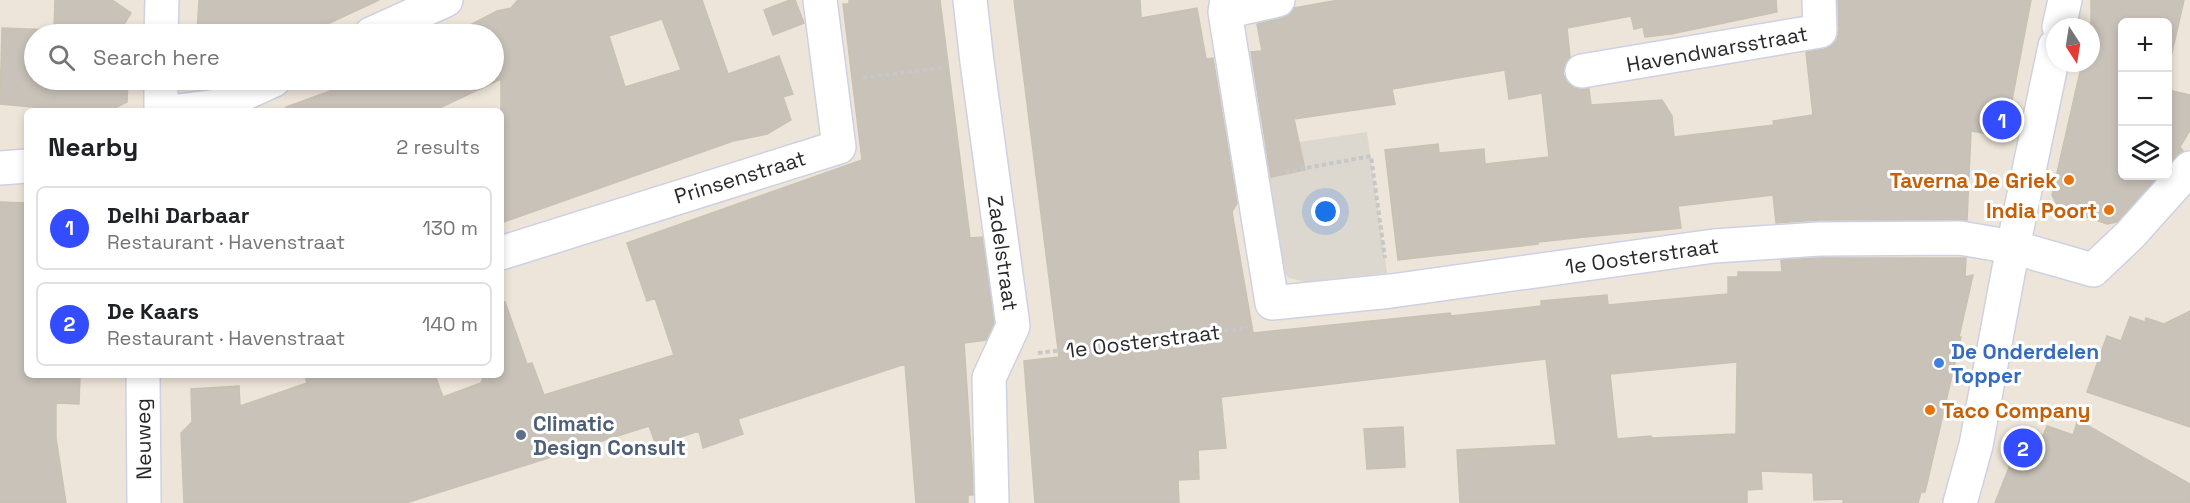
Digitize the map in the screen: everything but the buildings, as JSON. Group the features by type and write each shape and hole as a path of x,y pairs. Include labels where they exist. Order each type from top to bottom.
{"street":[{"path":"161,24 162,0"},
{"path":"393,24 446,0"},
{"name":"Prinsenstraat","path":"504,252 839,147 820,0"},
{"name":"Zadelstraat","path":"970,0 1013,326 989,378 992,503"},
{"path":"1272,303 1226,6 1278,0"},
{"name":"Havendwarsstraat","path":"1582,71 1820,31 1819,0"},
{"path":"2061,18 2065,0"},
{"path":"1960,503 1976,445 2013,247 2050,72"},
{"path":"161,90 161,108"},
{"path":"201,108 217,106 252,90"},
{"path":"0,168 24,166"},
{"name":"1e Oosterstraat","path":"1272,303 1390,291 1726,245 1819,239 1960,238 2013,247 2093,270 2134,240 2190,168"},
{"name":"Neuweg","path":"144,503 150,378"}],"path":[{"path":"830,82 977,62"},
{"path":"1251,179 1371,156 1390,291"},
{"name":"1e Oosterstraat","path":"998,358 1263,326 1272,303"}],"shaded area":[{"path":"1367,132 1387,273 1306,282 1289,278 1280,267 1258,148"}],"place":[{"name":"Delhi Darbaar","path":"2002,120"},
{"name":"Taverna De Griek","path":"2069,180"},
{"name":"India Poort","path":"2109,210"},
{"name":"De Onderdelen Topper","path":"1939,363"},
{"name":"Taco Company","path":"1930,410"},
{"name":"Climatic Design Consult","path":"521,435"},
{"name":"De Kaars","path":"2023,448"}]}
